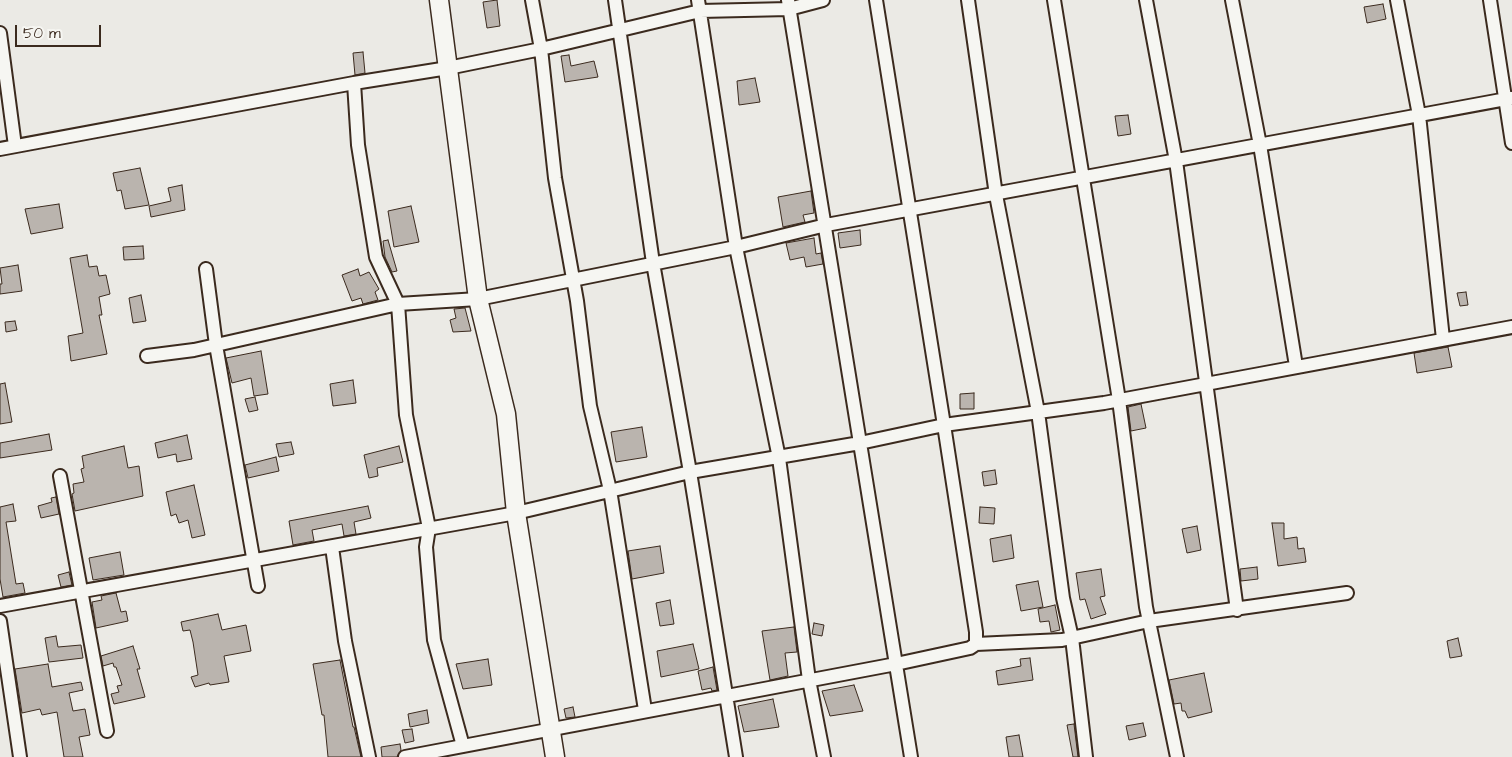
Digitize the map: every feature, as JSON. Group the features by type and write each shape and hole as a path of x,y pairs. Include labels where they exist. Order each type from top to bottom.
{"street":[{"path":"439,0 478,299 506,414 516,513 555,757"},
{"path":"532,0 541,49 554,178 573,280 590,406 610,490 646,710"},
{"path":"615,0 653,263 690,472 736,757"},
{"path":"0,149 354,83 448,68 541,49 619,30 699,5 788,4 823,0"},
{"path":"876,0 908,211 944,425 976,632 976,644"},
{"path":"968,0 996,195 1038,412 1062,598 1072,638 1086,757"},
{"path":"1054,0 1119,400 1149,621 1178,757"},
{"path":"1146,0 1176,161 1237,610"},
{"path":"1232,0 1260,145 1296,366"},
{"path":"1397,0 1419,115 1444,339"},
{"path":"1490,0 1508,99 1512,143"},
{"path":"788,4 826,226 911,757"},
{"path":"699,5 736,247 779,458 809,680 824,757"},
{"path":"0,33 15,146"},
{"path":"354,83 358,145 376,257 398,304 406,415 429,528 426,547 434,640 462,746"},
{"path":"147,356 216,345 398,304 478,299 736,247 826,226 1508,99"},
{"path":"206,269 216,345 258,586"},
{"path":"0,606 516,513 690,472 779,458 944,425 1119,400 1512,327"},
{"path":"60,476 107,731"},
{"path":"332,547 346,641 369,757"},
{"path":"406,757 896,664 970,648 976,644 1072,638 1149,621 1347,593"},
{"path":"0,621 20,757"}],"building":[{"path":"497,0 500,26 487,28 483,2"},
{"path":"1383,4 1386,19 1367,23 1364,7"},
{"path":"363,52 365,73 355,75 353,53"},
{"path":"569,55 571,66 594,61 598,77 565,82 561,56"},
{"path":"755,78 760,102 739,105 737,81"},
{"path":"1128,115 1131,134 1118,136 1115,116"},
{"path":"140,168 149,205 125,209 121,190 117,191 113,173"},
{"path":"182,185 185,210 151,217 149,206 171,201 168,188"},
{"path":"811,191 814,213 803,215 805,222 783,227 778,197"},
{"path":"59,204 63,228 31,234 25,209"},
{"path":"411,206 419,242 394,247 388,211"},
{"path":"860,230 861,245 840,248 838,233"},
{"path":"814,238 816,254 821,253 823,264 806,267 804,257 790,260 786,243"},
{"path":"388,240 397,271 392,272 385,257 383,241"},
{"path":"143,246 144,259 124,260 123,247"},
{"path":"87,255 89,267 97,266 99,276 106,275 110,294 99,297 102,315 99,315 107,354 71,361 68,336 83,333 70,258"},
{"path":"18,265 22,291 0,294 0,284 2,284 0,268"},
{"path":"358,269 360,276 369,272 379,289 375,292 378,300 363,304 361,298 352,301 342,275"},
{"path":"1466,292 1468,305 1460,306 1457,293"},
{"path":"141,295 146,321 133,323 129,298"},
{"path":"465,308 471,331 453,332 450,320 456,318 454,309"},
{"path":"15,321 17,330 6,332 5,322"},
{"path":"1448,347 1452,367 1417,373 1414,353"},
{"path":"261,351 268,394 254,396 251,378 232,383 226,358"},
{"path":"353,380 356,403 333,406 330,384"},
{"path":"5,383 12,422 0,424 0,384"},
{"path":"974,393 974,409 960,409 960,394"},
{"path":"255,397 258,410 249,412 245,399"},
{"path":"1141,404 1146,428 1131,431 1128,407"},
{"path":"642,427 647,457 616,462 611,432"},
{"path":"49,434 52,450 0,458 0,443"},
{"path":"187,435 192,459 177,462 176,454 158,458 155,443"},
{"path":"291,442 294,454 279,457 276,444"},
{"path":"124,446 128,468 139,466 143,496 75,511 72,494 74,493 73,484 84,482 81,469 84,468 82,456"},
{"path":"399,446 403,462 377,468 378,476 369,478 364,455"},
{"path":"276,457 279,471 248,478 245,465"},
{"path":"995,470 997,484 984,486 982,472"},
{"path":"194,485 205,535 192,538 188,520 179,523 176,514 171,516 166,492"},
{"path":"56,497 59,514 41,518 38,506 52,502 51,498"},
{"path":"13,504 16,521 6,522 16,584 23,583 25,593 3,597 0,579 0,507"},
{"path":"368,506 371,518 354,522 356,534 344,536 342,524 312,530 314,541 293,545 289,521"},
{"path":"980,507 995,508 994,524 979,523"},
{"path":"1272,523 1284,523 1284,539 1297,537 1298,549 1304,548 1306,562 1278,566"},
{"path":"1197,526 1201,550 1187,553 1182,529"},
{"path":"1011,535 1014,558 993,562 990,539"},
{"path":"660,546 664,573 632,579 628,551"},
{"path":"120,552 124,575 93,580 89,558"},
{"path":"1257,567 1258,579 1241,581 1240,569"},
{"path":"1101,569 1105,596 1100,597 1106,614 1091,619 1085,599 1080,600 1076,573"},
{"path":"69,572 72,585 61,587 58,575"},
{"path":"1038,581 1043,607 1021,611 1016,585"},
{"path":"116,593 121,612 126,611 128,621 96,628 92,602 102,600 101,596"},
{"path":"670,600 674,624 660,626 656,603"},
{"path":"1055,605 1060,630 1051,632 1049,621 1040,622 1038,609"},
{"path":"218,614 222,630 246,625 251,651 224,656 229,682 210,685 209,683 195,687 191,677 198,675 193,642 190,630 183,631 181,622"},
{"path":"814,623 824,625 822,636 812,634"},
{"path":"794,627 797,652 785,653 788,676 770,680 762,631"},
{"path":"56,636 58,647 81,645 83,658 49,662 45,638"},
{"path":"1458,638 1462,656 1450,658 1447,641"},
{"path":"693,644 699,669 661,677 657,651"},
{"path":"133,646 140,669 137,669 145,697 114,704 111,694 119,692 117,686 122,685 116,667 114,667 113,663 103,666 101,656"},
{"path":"1030,658 1033,680 998,685 996,671 1021,666 1020,659"},
{"path":"488,659 492,685 463,689 456,664"},
{"path":"340,660 361,757 328,757 324,715 322,715 313,664"},
{"path":"48,664 52,687 81,682 83,690 69,693 73,711 85,709 90,735 79,737 83,757 64,757 57,712 42,715 40,709 22,713 15,669"},
{"path":"713,667 717,690 712,691 711,688 702,690 698,671"},
{"path":"1204,673 1212,712 1188,718 1185,711 1182,711 1181,703 1174,704 1169,680"},
{"path":"854,685 863,711 830,716 822,691"},
{"path":"773,699 779,727 744,732 738,706"},
{"path":"573,707 575,717 566,718 564,709"},
{"path":"427,710 429,723 410,727 408,714"},
{"path":"1143,723 1146,736 1129,740 1126,726"},
{"path":"1074,724 1078,757 1073,757 1067,725"},
{"path":"412,729 414,741 405,743 402,730"},
{"path":"1019,735 1023,757 1009,757 1006,737"},
{"path":"400,744 401,750 397,757 382,757 381,747"}]}
